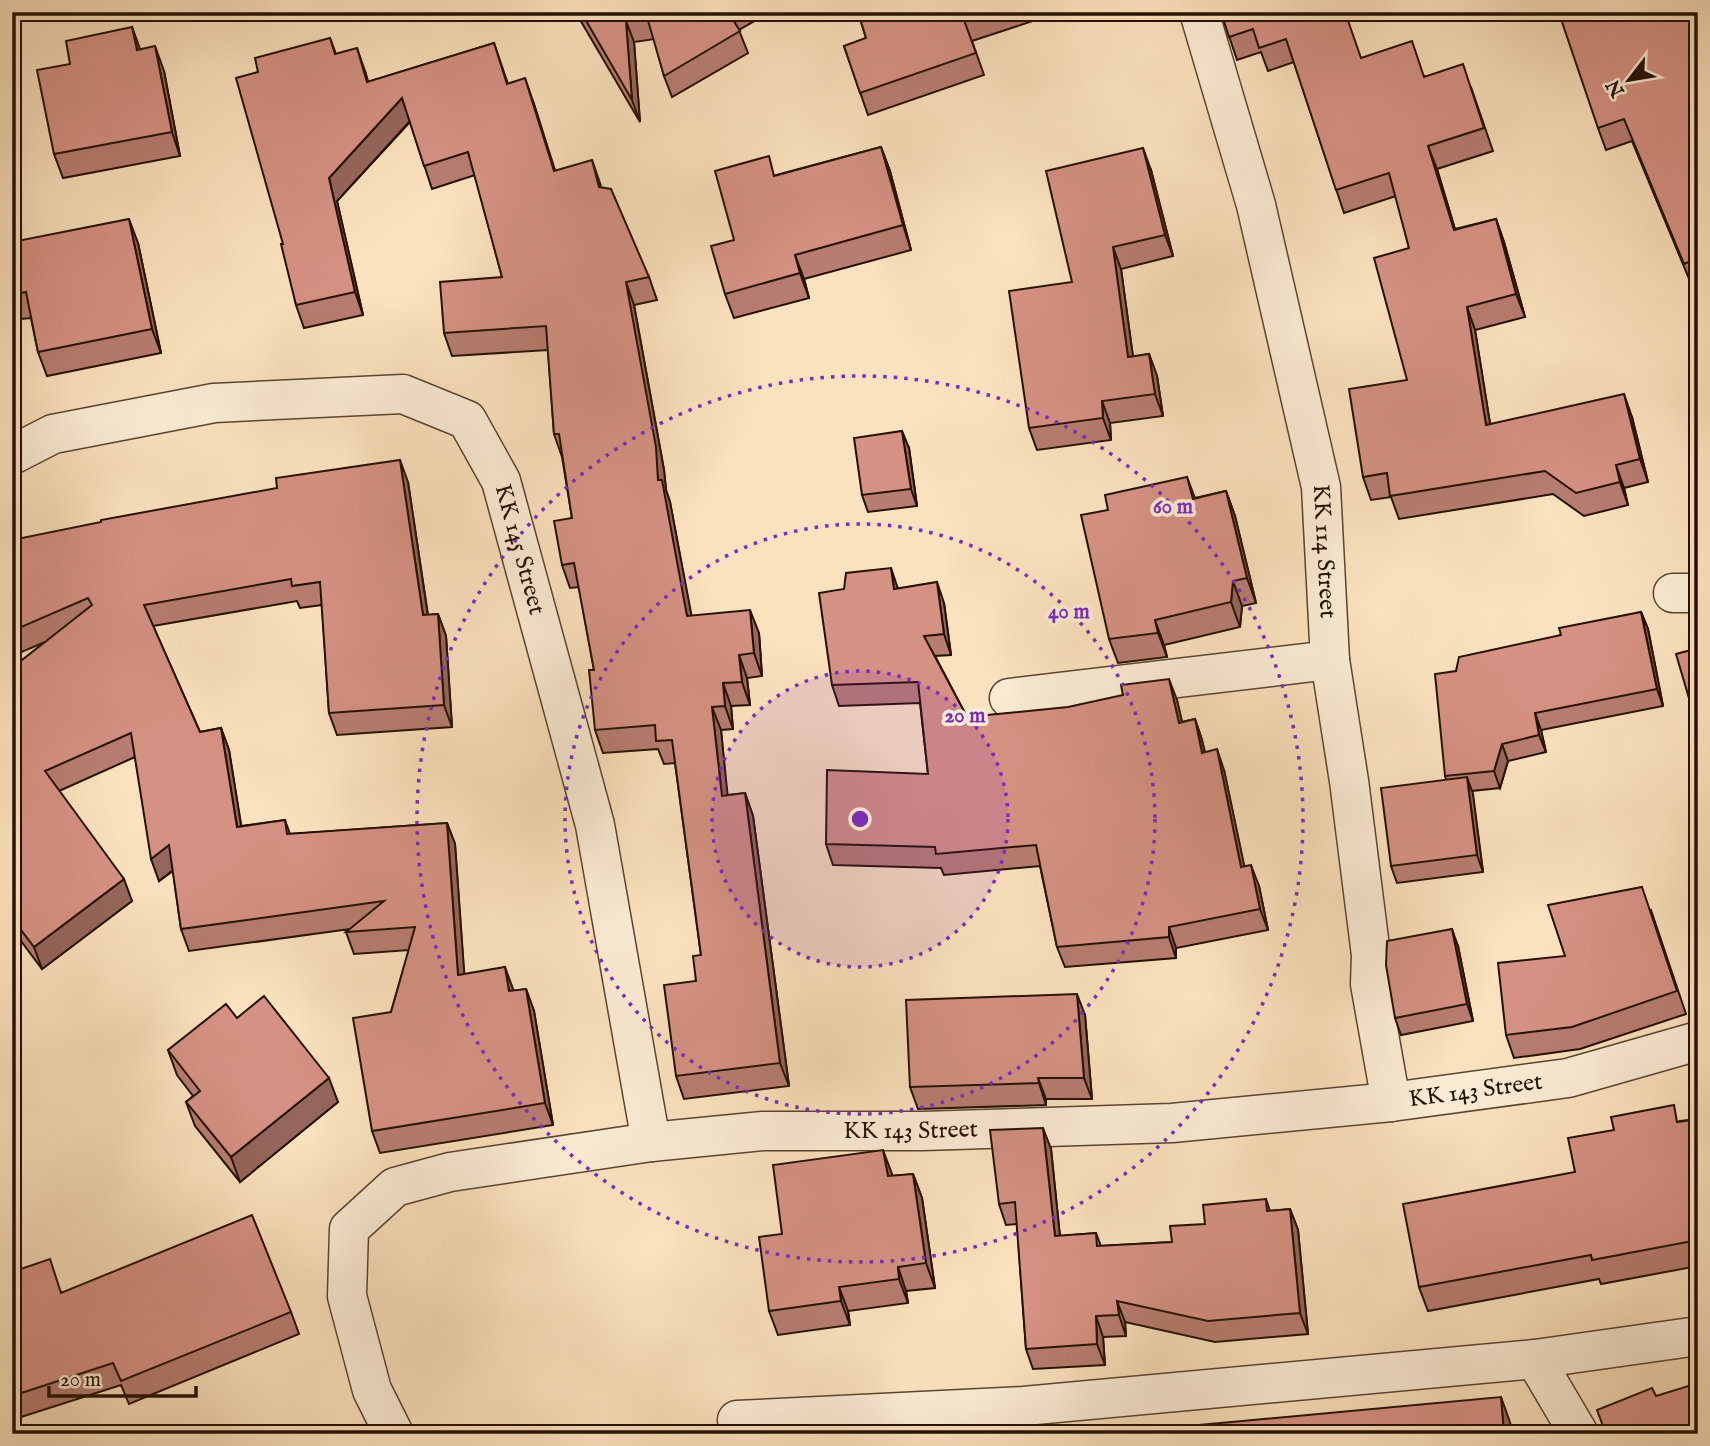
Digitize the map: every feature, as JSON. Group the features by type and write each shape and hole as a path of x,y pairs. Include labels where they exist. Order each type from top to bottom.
{"street":[{"name":"KK 114 Street","path":"1199,12 1256,205 1321,487 1330,660 1349,781 1371,955 1370,984 1391,1102"},
{"name":"KK 145 Street","path":"12,455 53,434 214,403 403,394 467,420 500,481 595,825 651,1142"},
{"path":"1009,698 1330,660"},
{"name":"KK 143 Street","path":"394,1434 372,1390 346,1296 349,1229 395,1187 450,1172 651,1142 763,1130 923,1131 1172,1123 1391,1102 1568,1078 1698,1041"},
{"path":"737,1420 1024,1406 1535,1359 1698,1336"},
{"path":"1535,1359 1579,1434"}],"building":[{"path":"581,12 728,12 740,31 664,76 647,17 626,21 632,100"},
{"path":"858,12 986,12 964,20 976,53 860,93 844,46 866,38"},
{"path":"1221,12 1345,12 1361,58 1412,41 1424,77 1463,64 1484,128 1428,146 1454,230 1496,219 1516,294 1467,307 1486,425 1624,394 1640,459 1616,465 1620,482 1576,493 1545,471 1390,496 1387,473 1363,477 1349,389 1407,380 1374,258 1409,248 1389,173 1336,190 1286,39 1259,48 1253,29 1229,37"},
{"path":"1581,12 1698,12 1698,258 1684,264 1624,119 1598,128 1561,19"},
{"path":"132,27 137,50 155,46 172,132 54,154 37,70 70,64 66,41"},
{"path":"330,38 335,54 357,48 367,82 494,43 507,84 525,78 554,171 592,160 599,187 611,189 649,277 626,282 656,447 658,480 662,480 687,616 750,610 754,653 739,655 742,682 723,683 725,706 712,707 722,796 745,793 780,1063 676,1076 664,985 696,981 693,956 701,955 672,740 656,741 655,725 595,730 589,670 594,670 574,563 562,565 554,521 572,518 559,434 554,434 546,326 444,333 440,282 502,277 468,152 424,166 402,98 329,178 355,292 296,305 283,244 236,78 258,72 255,58"},
{"path":"881,147 903,225 795,255 800,273 725,294 711,246 734,240 715,171 769,156 774,176"},
{"path":"1143,148 1165,235 1113,247 1128,357 1149,354 1155,394 1102,401 1103,418 1029,428 1009,291 1072,282 1046,171"},
{"path":"129,219 152,329 38,352 26,292 12,295 12,242"},
{"path":"902,431 911,489 862,495 854,438"},
{"path":"400,460 423,615 438,614 444,705 329,713 320,582 292,586 291,579 144,605 200,732 221,728 237,827 285,820 287,834 447,823 458,975 505,967 509,991 526,989 545,1103 372,1131 353,1018 391,1012 415,927 346,932 384,901 181,929 169,845 151,859 131,733 45,771 124,879 34,947 12,918 12,668 92,605 88,598 12,631 12,540 101,520 277,488 276,478"},
{"path":"1187,477 1193,499 1226,491 1247,578 1233,581 1231,602 1155,620 1158,633 1109,639 1081,515 1108,510 1105,495"},
{"path":"891,568 894,589 937,582 944,634 924,636 967,717 1068,707 1123,695 1121,685 1169,679 1179,723 1195,719 1202,753 1217,749 1241,867 1251,865 1260,909 1169,927 1169,937 1057,947 1036,845 936,854 935,847 826,844 827,770 928,774 918,682 832,685 819,593 844,589 846,573"},
{"path":"1641,612 1657,689 1535,713 1539,735 1502,744 1494,771 1445,776 1435,674 1456,671 1459,657 1561,635 1559,628"},
{"path":"1698,648 1698,729 1676,654"},
{"path":"1467,777 1477,855 1391,866 1381,788"},
{"path":"1642,887 1677,991 1572,1027 1506,1035 1498,963 1565,956 1548,905"},
{"path":"1452,929 1467,1004 1395,1018 1386,965 1387,941"},
{"path":"1077,994 1084,1078 1038,1078 1039,1083 910,1087 906,1000"},
{"path":"264,996 329,1078 231,1157 186,1102 200,1091 168,1050 226,1004 237,1018"},
{"path":"1674,1105 1677,1122 1698,1119 1698,1240 1592,1260 1591,1255 1419,1287 1403,1204 1575,1172 1568,1138 1614,1130 1611,1117"},
{"path":"1043,1128 1055,1236 1096,1233 1097,1246 1172,1242 1170,1226 1205,1224 1203,1205 1266,1199 1267,1211 1290,1209 1300,1313 1208,1321 1117,1301 1119,1315 1096,1316 1097,1344 1026,1349 1015,1202 999,1204 990,1130"},
{"path":"883,1150 888,1176 913,1174 926,1263 898,1267 899,1279 839,1287 841,1301 769,1311 759,1237 782,1234 773,1165"},
{"path":"252,1215 291,1312 121,1381 113,1363 12,1396 12,1272 50,1259 61,1293"},
{"path":"1698,1383 1698,1434 1606,1434 1597,1410 1652,1388 1656,1396"},
{"path":"1501,1397 1504,1434 1168,1434 1167,1428"},
{"path":"102,1428 106,1434 93,1434"}]}
